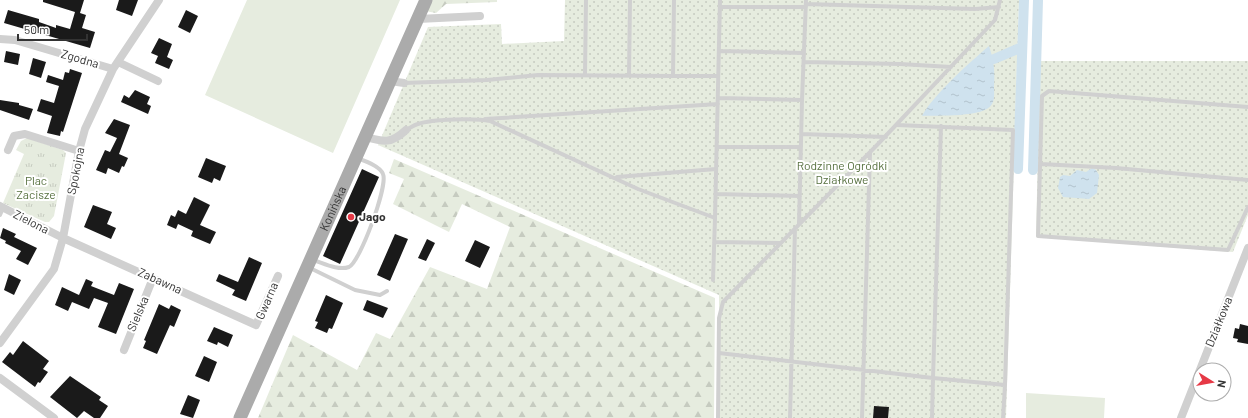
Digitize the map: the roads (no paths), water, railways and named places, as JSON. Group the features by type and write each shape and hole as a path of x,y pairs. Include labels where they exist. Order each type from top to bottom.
{"main road":[{"name":"Konińska","path":"240,418 426,0"}],"street":[{"name":"Spokojna","path":"0,343 54,269 63,238 79,151 85,129 113,69 159,0"},
{"path":"418,19 480,16"},
{"name":"Zgodna","path":"0,39 15,40 113,69"},
{"path":"118,62 158,81"},
{"path":"390,81 404,83"},
{"path":"365,137 388,142 406,130"},
{"path":"8,150 14,136 25,134 79,151"},
{"name":"Zielona","path":"1,210 63,238"},
{"name":"Zabawna","path":"63,238 256,326"},
{"name":"Działkowa","path":"1181,418 1244,268 1248,248"},
{"name":"Gwarna","path":"256,326 278,276"},
{"name":"Sielska","path":"124,350 153,278"},
{"path":"0,378 54,418"}],"lane":[{"path":"585,74 586,0"},
{"path":"629,75 630,0"},
{"path":"673,76 674,0"},
{"path":"713,280 718,76 720,51 720,0"},
{"path":"718,418 719,318 723,302 886,137 995,20 1000,0"},
{"path":"720,7 806,4 975,9 999,7"},
{"path":"799,224 806,4"},
{"path":"720,51 804,53"},
{"path":"804,62 900,64 951,67"},
{"path":"404,83 585,74 718,76"},
{"path":"1248,108 1049,91 1042,96 1038,236 1228,250 1248,207"},
{"path":"718,98 802,100"},
{"path":"406,130 418,124 429,122 718,104"},
{"path":"481,119 616,177 638,189 715,218"},
{"path":"897,125 1013,130 1003,418"},
{"path":"932,418 941,126"},
{"path":"802,134 886,137"},
{"path":"717,146 801,147"},
{"path":"862,418 870,153"},
{"path":"309,263 347,268 356,260 382,195 385,183 383,173 356,157"},
{"path":"1041,164 1124,169 1248,180"},
{"path":"616,177 716,169"},
{"path":"716,194 800,196"},
{"path":"790,418 795,228"},
{"path":"714,242 780,244"},
{"path":"309,263 362,292 380,295 387,291"},
{"path":"719,353 1004,385"}],"water":[{"path":"989,46 994,71 994,100 992,104 980,112 971,114 922,116 943,89"},
{"path":"1092,168 1096,170 1099,175 1097,193 1089,199 1063,197 1058,188 1060,177 1063,175 1070,176 1077,170 1086,172"}],"waterway":[{"path":"1018,169 1024,0"},
{"path":"1033,170 1038,0"},
{"path":"994,59 1022,47"}],"place":[{"name":"Jago","path":"351,217"}],"park label":[{"name":"Rodzinne Ogródki Działkowe","path":"842,173"},
{"name":"Plac Zacisze","path":"36,188"}]}
